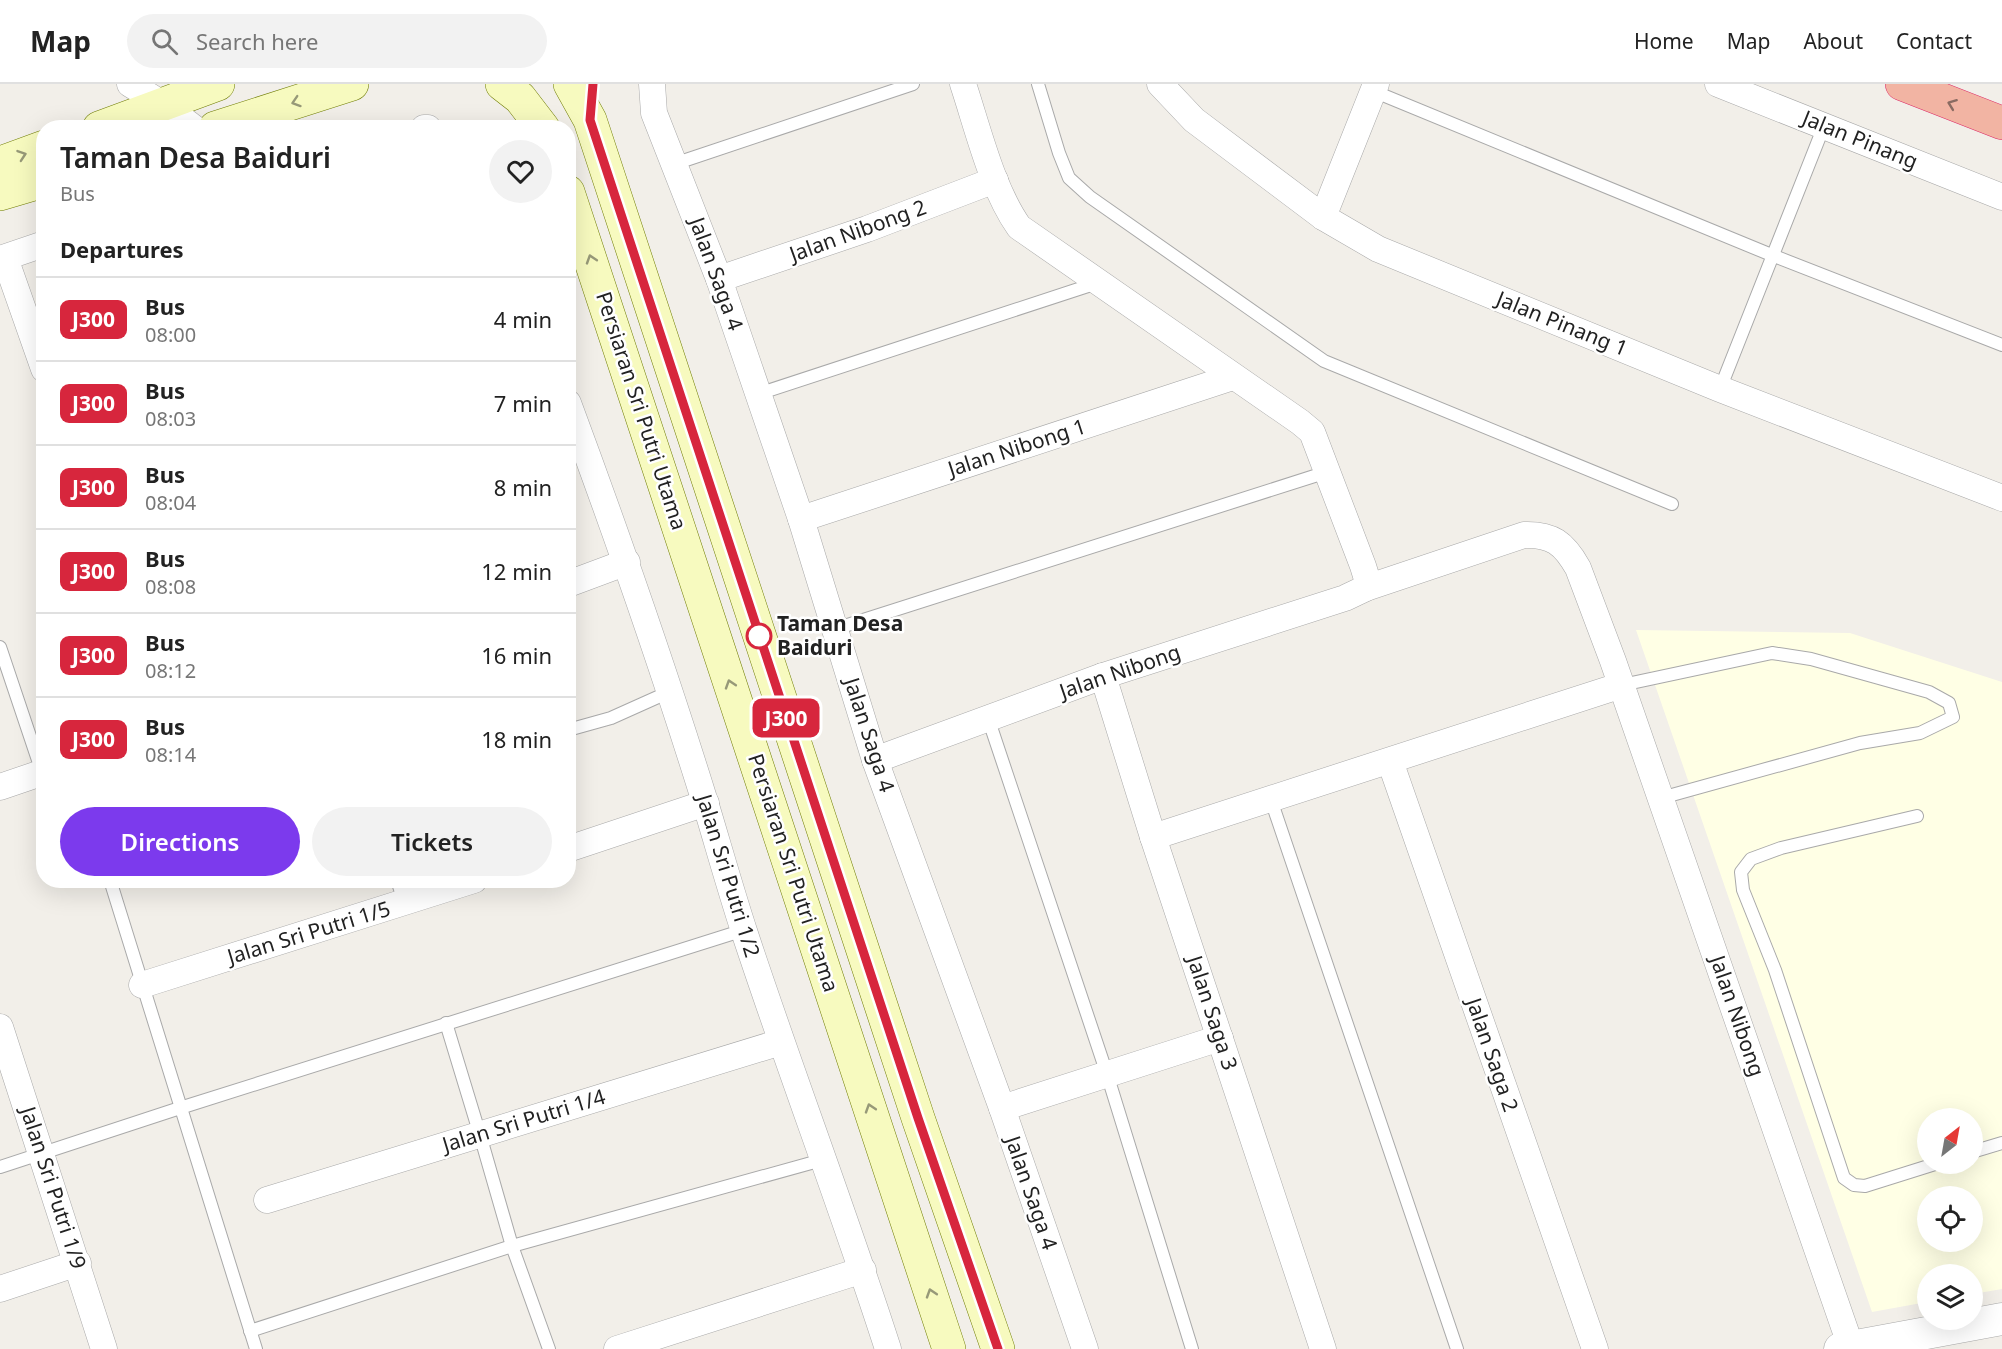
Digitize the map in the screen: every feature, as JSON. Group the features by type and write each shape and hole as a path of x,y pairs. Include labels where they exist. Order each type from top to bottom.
{"highway":[{"path":"1902,84 2002,123"}],"main road":[{"path":"122,120 218,84"},
{"path":"240,120 352,84"},
{"path":"502,84 520,98 537,120"},
{"path":"540,84 547,120"},
{"name":"Persiaran Sri Putri Utama","path":"570,84 590,120 918,1118 998,1349"},
{"path":"590,120 593,84"},
{"path":"0,162 36,150"},
{"path":"0,194 36,183"},
{"name":"Persiaran Sri Putri Utama","path":"576,216 949,1349"}],"street":[{"path":"130,84 184,120"},
{"name":"Jalan Saga 4","path":"652,84 654,113 719,279 801,519 875,759 1002,1108 1085,1349"},
{"path":"963,84 995,180 1008,212 1019,226 1312,432 1363,566 1367,579 1366,588"},
{"name":"Jalan Pinang 1","path":"1160,84 1194,120 1323,217 1378,249 1720,388 2002,498"},
{"name":"Jalan Pinang","path":"1718,84 2002,197"},
{"path":"1323,217 1375,88"},
{"name":"Jalan Nibong 2","path":"719,279 867,229 995,180"},
{"path":"36,247 2,258 36,348"},
{"name":"Jalan Nibong 1","path":"801,519 1233,377"},
{"name":"Jalan Sri Putri 1/2","path":"576,424 627,562 706,803 744,930 822,1160 863,1270 888,1349"},
{"name":"Jalan Nibong","path":"875,759 1102,676 1345,598 1366,588 1524,535 1542,535 1558,542 1571,555 1578,568 1622,685 1846,1348"},
{"path":"576,581 627,562"},
{"name":"Jalan Saga 3","path":"1102,676 1323,1349"},
{"path":"1153,837 1622,685"},
{"name":"Jalan Saga 2","path":"1390,761 1595,1349"},
{"path":"0,787 36,774"},
{"path":"576,846 706,803"},
{"name":"Jalan Sri Putri 1/5","path":"142,985 401,892 425,888"},
{"name":"Jalan Sri Putri 1/9","path":"0,1028 104,1349"},
{"path":"1002,1108 1220,1038"},
{"name":"Jalan Sri Putri 1/4","path":"267,1200 782,1042"},
{"path":"0,1288 78,1263"},
{"path":"617,1349 863,1270"},
{"path":"1846,1348 2002,1319"}],"lane":[{"path":"674,164 913,84"},
{"path":"1038,84 1069,178 1090,197 1324,361 1672,504"},
{"path":"1375,88 1774,256 2002,345"},
{"path":"1720,388 1824,126"},
{"path":"758,393 1098,282"},
{"path":"835,629 1327,472"},
{"path":"0,647 36,752"},
{"path":"1622,685 1772,653 1811,659 1929,692 1949,703 1953,717 1920,733 1860,743 1661,798"},
{"path":"576,728 611,718 669,692"},
{"path":"988,718 1107,1074 1192,1349"},
{"path":"1271,800 1457,1349"},
{"path":"1917,816 1781,848 1751,860 1742,872 1743,890 1775,970 1844,1178 1854,1185 1865,1186 1917,1170"},
{"path":"112,888 256,1349"},
{"path":"0,1167 446,1023 744,930"},
{"path":"446,1023 512,1246 549,1349"},
{"path":"1983,1149 2002,1143"},
{"path":"250,1331 512,1246 822,1160"}],"shaded area":[{"path":"1636,630 1850,633 2002,682 2002,1289 1983,1292 1983,1264 1917,1264 1917,1304 1872,1312"}],"bus line":[{"name":"J300","path":"593,84 590,120 918,1118 998,1349"}],"place":[{"name":"Taman Desa Baiduri","path":"759,636"}]}
